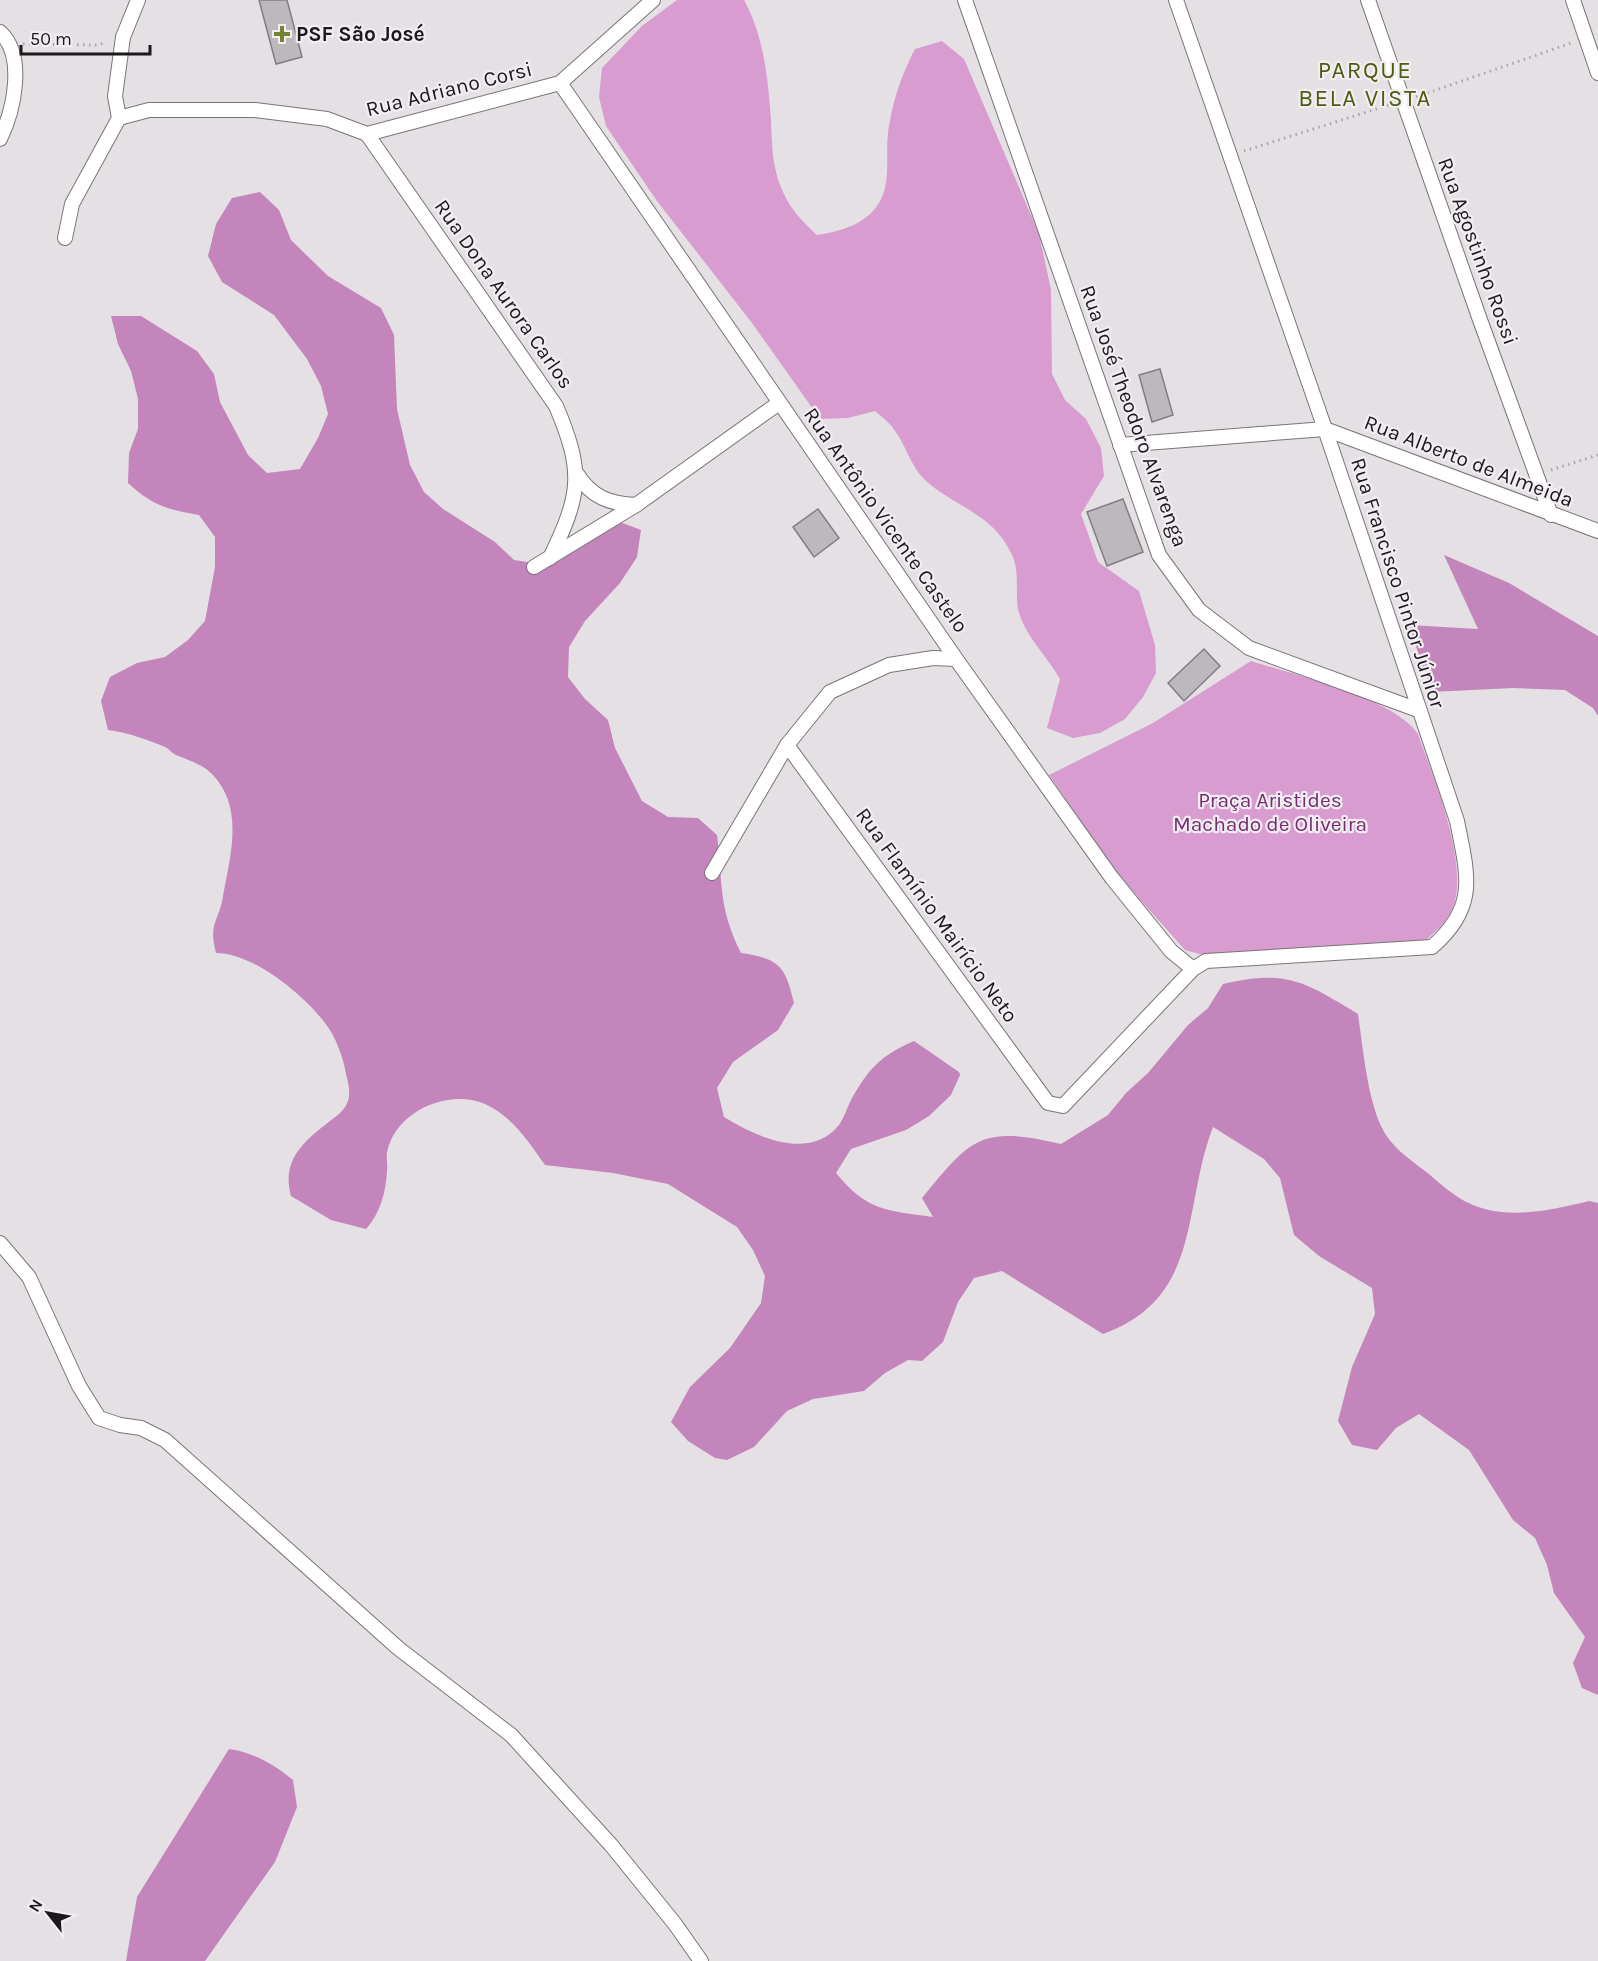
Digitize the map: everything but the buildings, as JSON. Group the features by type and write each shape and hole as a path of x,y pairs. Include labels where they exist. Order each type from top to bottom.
{"street":[{"path":"65,238 72,204 119,118 115,96 123,38 138,0"},
{"name":"Rua Adriano Corsi","path":"119,118 149,110 255,110 327,119 367,134 560,83 603,42 653,0"},
{"name":"Rua José Theodoro Alvarenga","path":"965,0 1159,555 1199,610 1249,648 1418,710"},
{"name":"Rua Francisco Pintor Júnior","path":"1176,0 1325,429 1457,821 1463,852 1465,898 1456,924 1432,947 1206,961 1193,969"},
{"name":"Rua Agostinho Rossi","path":"1368,0 1535,476 1551,515"},
{"path":"1573,0 1598,73"},
{"path":"0,32 11,44 14,91 0,139"},
{"name":"Rua Antônio Vicente Castelo","path":"560,83 956,659 1112,879 1171,951 1193,969"},
{"name":"Rua Dona Aurora Carlos","path":"367,134 556,406 569,438 577,474 573,500 550,558"},
{"path":"534,567 636,505 779,403"},
{"path":"1120,445 1325,429"},
{"name":"Rua Alberto de Almeida","path":"1325,429 1598,531"},
{"path":"577,474 592,493 606,501 636,505"},
{"path":"712,873 787,745 830,692 889,665 933,658 956,659"},
{"name":"Rua Flamínio Mairício Neto","path":"787,745 1048,1103 1055,1107 1063,1106 1193,969"},
{"path":"0,1243 29,1277 79,1386 99,1418 141,1428 165,1440 398,1648 511,1735 611,1845 675,1924 700,1961"}],"path":[{"path":"11,44 98,45 123,38"},
{"path":"1230,155 1403,101 1586,38"},
{"path":"1535,476 1598,455"}],"green space":[{"path":"677,0 744,0 756,28 764,58 773,157 777,175 790,204 817,235 838,231 858,222 875,209 881,199 886,181 888,133 892,111 901,79 915,49 942,41 964,59 1039,234 1051,290 1052,374 1065,400 1086,419 1101,448 1104,476 1081,514 1098,562 1139,591 1155,645 1156,673 1143,697 1125,719 1100,733 1073,738 1047,728 1060,679 1030,637 1021,619 1017,602 1016,568 1004,541 985,520 926,481 893,428 875,411 848,418 820,419 752,323 657,201 606,126 599,97 602,68 642,26"},
{"name":"Praça Aristides Machado de Oliveira","path":"1251,661 1316,680 1366,698 1405,721 1418,734 1448,822 1457,870 1457,892 1450,915 1425,941 1203,955 1185,950 1118,875 1049,775 1153,723"}],"shaded area":[{"path":"260,192 279,210 291,240 328,276 381,308 394,335 397,409 410,465 424,492 443,509 495,542 514,560 541,564 617,521 641,530 637,557 620,583 585,621 569,647 568,677 585,699 608,720 615,748 642,801 668,817 698,818 717,835 725,908 728,922 741,953 773,962 779,966 787,980 794,1003 778,1030 733,1062 717,1088 724,1117 766,1138 798,1144 813,1142 827,1136 839,1125 857,1089 876,1064 892,1052 914,1041 959,1072 960,1075 951,1095 929,1116 906,1130 851,1149 836,1173 858,1195 879,1207 933,1217 922,1198 966,1150 980,1141 995,1137 1034,1138 1061,1144 1108,1115 1126,1093 1148,1073 1188,1025 1208,1008 1223,984 1280,978 1309,986 1358,1014 1369,1086 1381,1126 1389,1140 1400,1151 1454,1194 1466,1202 1487,1210 1516,1213 1589,1201 1598,1203 1598,1695 1582,1688 1573,1663 1585,1637 1554,1593 1547,1565 1535,1538 1513,1520 1469,1450 1419,1414 1396,1428 1377,1450 1352,1445 1338,1421 1352,1367 1375,1314 1372,1288 1319,1256 1294,1235 1280,1178 1264,1159 1213,1127 1203,1157 1184,1247 1174,1274 1158,1298 1135,1318 1103,1334 1002,1271 974,1278 958,1302 943,1342 922,1361 908,1360 885,1373 864,1391 813,1399 787,1411 754,1447 727,1460 715,1458 688,1441 671,1422 690,1387 730,1348 761,1303 765,1276 753,1250 737,1227 668,1184 613,1173 545,1165 533,1147 504,1115 485,1104 455,1099 425,1107 411,1115 400,1126 392,1138 387,1153 384,1195 375,1217 366,1229 331,1220 291,1196 289,1172 297,1152 345,1107 348,1101 348,1084 338,1047 325,1023 291,988 246,960 216,953 213,935 223,896 232,833 229,802 222,787 204,768 176,755 165,747 108,730 101,701 110,677 137,663 165,657 188,640 205,621 215,567 215,537 199,515 178,511 153,502 128,483 129,453 138,429 138,399 131,371 118,344 111,316 141,316 197,351 214,374 220,402 248,455 267,473 300,469 318,438 328,414 321,386 307,359 274,315 222,282 208,256 216,224 232,198"},
{"path":"1444,555 1509,583 1598,636 1598,716 1593,708 1565,690 1513,688 1431,692 1409,625 1478,629"},
{"path":"229,1749 263,1760 293,1780 297,1807 275,1862 205,1961 126,1961 137,1897"}],"place":[{"name":"PSF São José","path":"282,34"}],"district":[{"name":"PARQUE BELA VISTA","path":"1365,84"}]}
